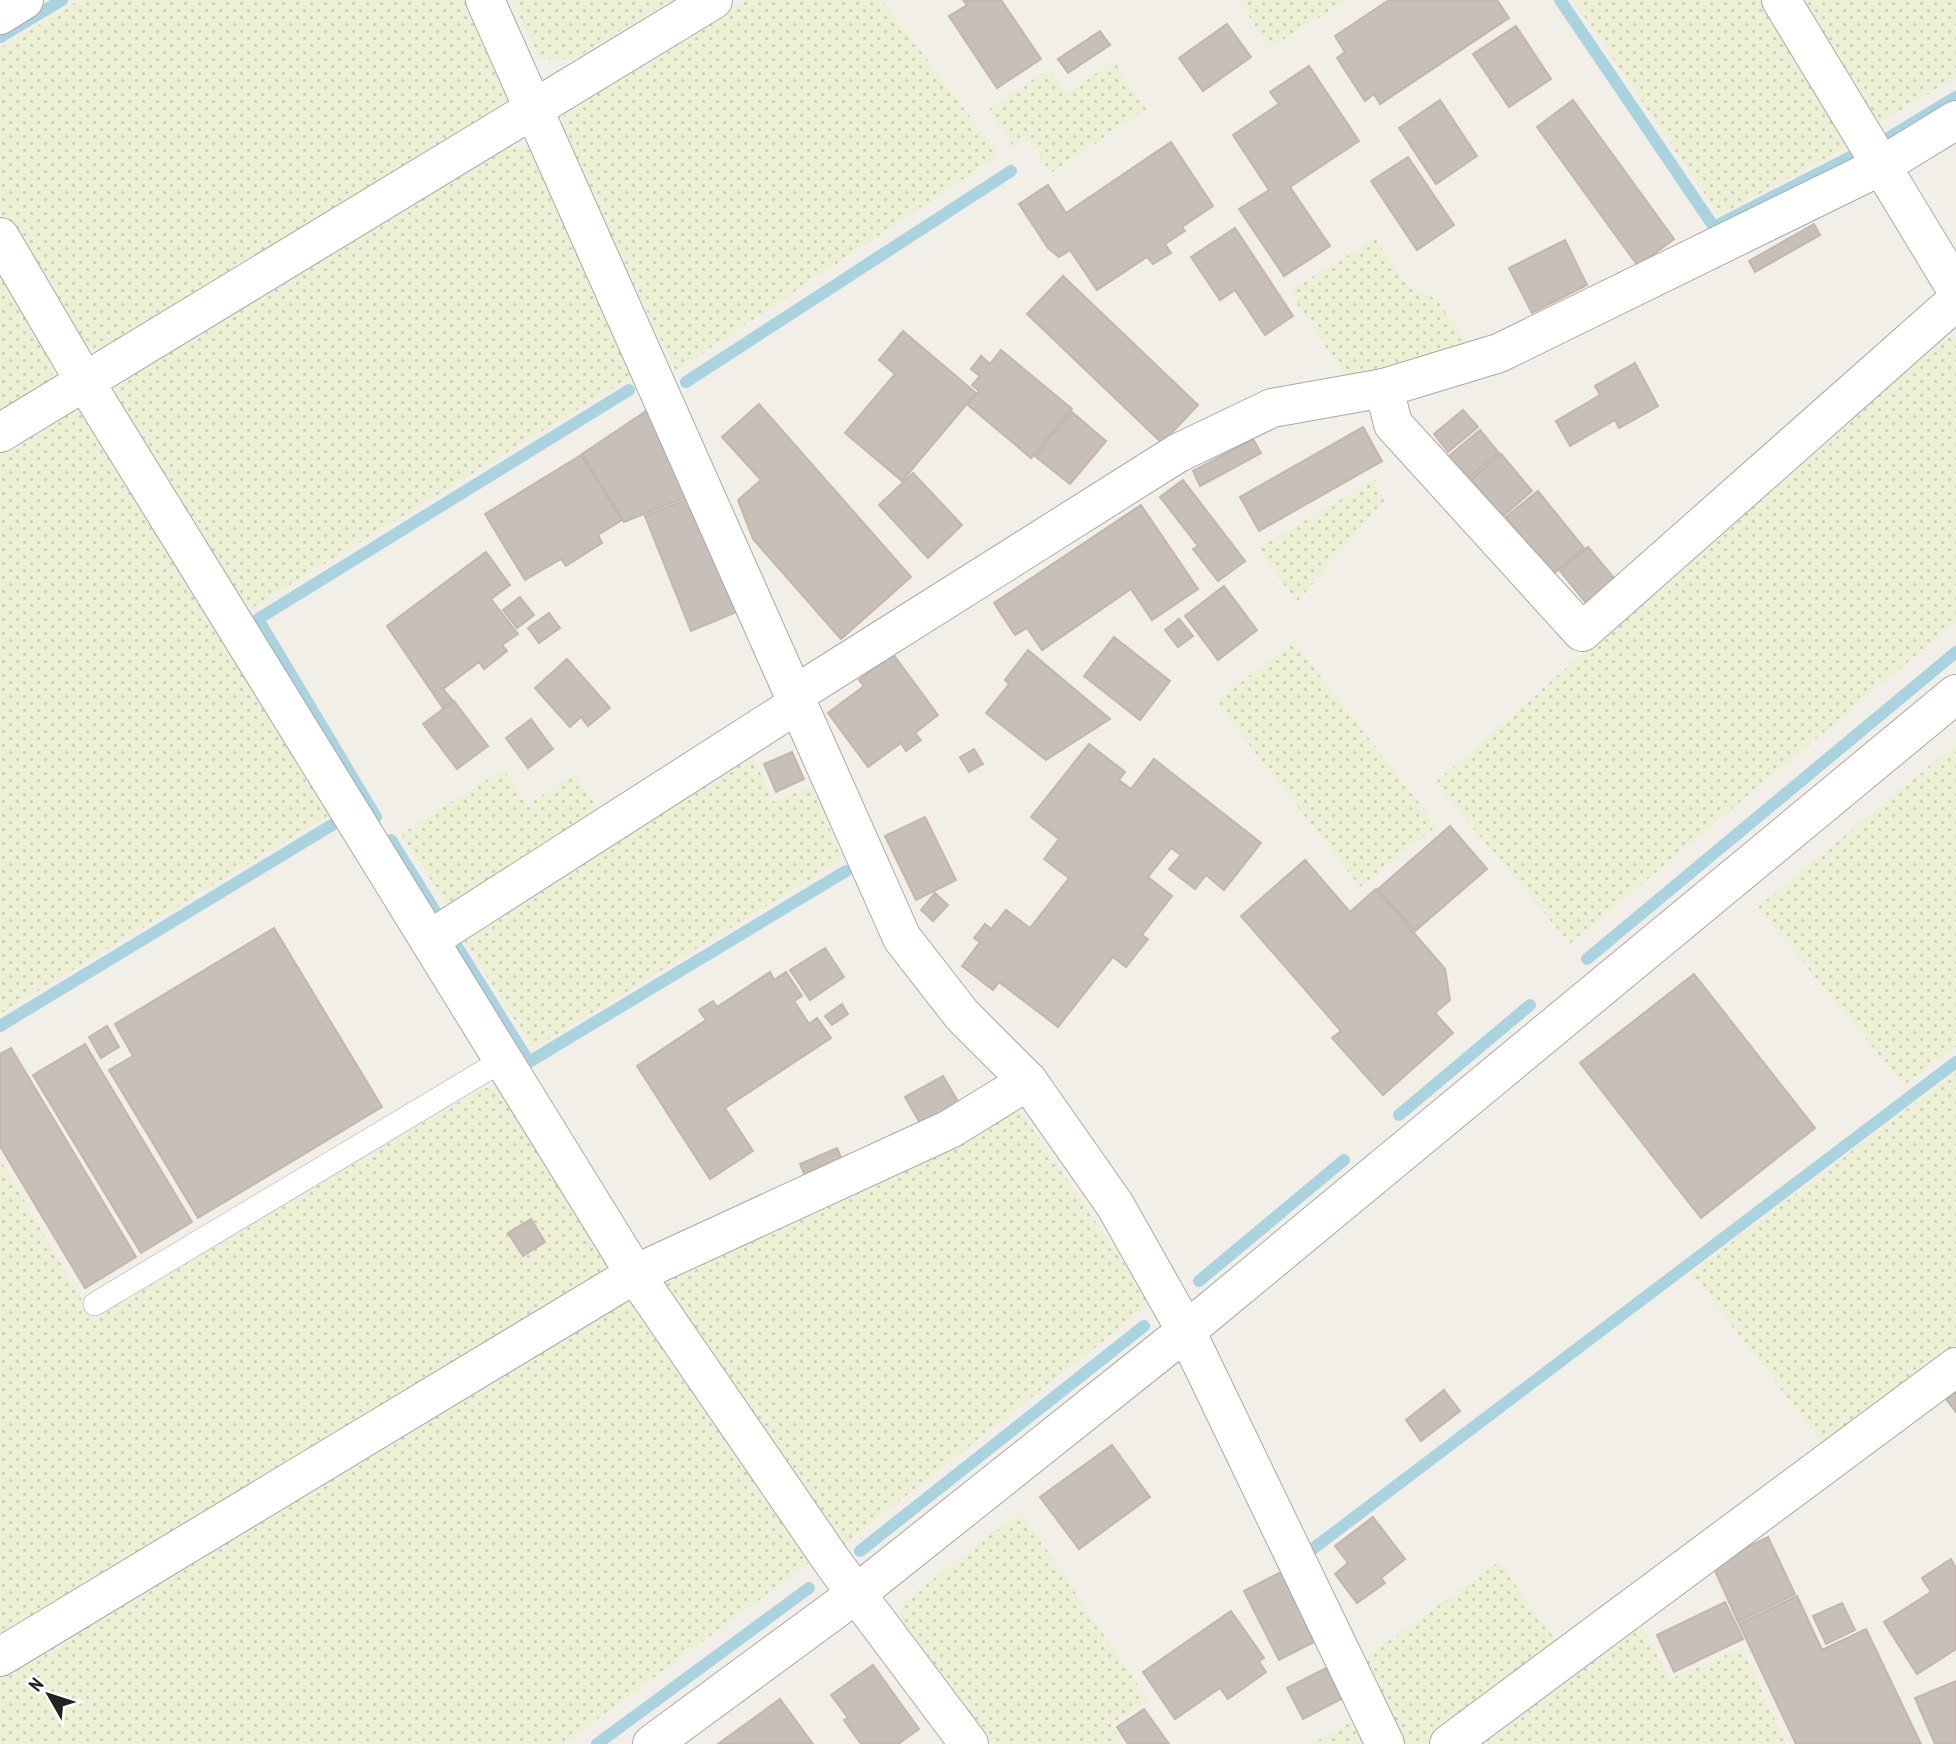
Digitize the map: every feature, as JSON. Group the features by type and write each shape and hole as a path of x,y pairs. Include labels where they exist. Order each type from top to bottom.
{"street":[{"path":"0,15 24,0"},
{"path":"485,0 797,699 826,773 902,938 962,1015 1028,1081 1115,1205 1186,1331 1385,1744"},
{"path":"0,433 713,0"},
{"path":"1781,0 1956,289"},
{"path":"429,940 1178,453 1272,408 1384,388 1499,353 1881,166 1956,120"},
{"path":"0,237 85,382 635,1274 856,1594 969,1744"},
{"path":"1384,388 1393,424 1582,632 1956,301"},
{"path":"652,1744 856,1594 1186,1331 1956,694"},
{"path":"0,1657 635,1274 950,1129 1028,1081"},
{"path":"1449,1744 1956,1367"}],"lane":[{"path":"95,1304 503,1060"}],"green space":[{"path":"80,0 465,0 510,96 493,120 101,351 81,345 0,213 0,48"},
{"path":"512,0 671,0 574,59 540,59"},
{"path":"745,0 882,0 999,155 676,371 557,126 569,108"},
{"path":"1239,0 1347,0 1269,49"},
{"path":"1573,0 1764,0 1851,145 1719,215"},
{"path":"1803,0 1956,0 1956,77 1879,123"},
{"path":"1114,61 1146,109 1051,173 1027,138 1014,147 987,111 1049,69 1067,93"},
{"path":"509,145 530,150 634,375 244,613 111,399 118,379"},
{"path":"1375,239 1406,283 1437,300 1472,349 1346,378 1289,291"},
{"path":"0,267 56,362 50,382 0,412"},
{"path":"1944,336 1956,339 1956,622 1570,944 1435,783"},
{"path":"68,410 92,414 334,812 0,1014 0,450"},
{"path":"1375,479 1384,501 1296,603 1259,548"},
{"path":"1293,641 1437,826 1360,887 1216,702"},
{"path":"1956,744 1956,1047 1904,1085 1758,907"},
{"path":"749,747 773,802 811,786 843,859 533,1049 462,937"},
{"path":"504,769 527,805 575,774 601,814 450,910 401,834"},
{"path":"1956,1072 1956,1352 1827,1449 1691,1273"},
{"path":"498,1087 608,1261 604,1278 0,1642 0,1159 93,1319 480,1089"},
{"path":"1020,1110 1148,1299 1143,1310 838,1549 660,1291 665,1276 947,1149"},
{"path":"626,1297 635,1303 809,1563 564,1744 0,1744 0,1669"},
{"path":"1021,1512 1148,1700 1111,1725 1123,1744 993,1744 901,1621 902,1603"},
{"path":"1499,1562 1561,1648 1428,1744 1399,1744 1358,1663"},
{"path":"1635,1625 1647,1634 1670,1679 1742,1648 1786,1744 1467,1744"},
{"path":"1355,1719 1367,1744 1312,1744"}],"building":[{"path":"963,0 1001,0 1041,59 997,88 949,16 967,5"},
{"path":"1389,0 1497,0 1509,18 1380,104 1374,94 1365,101 1337,58 1345,52 1335,36"},
{"path":"1227,24 1251,57 1203,91 1179,58"},
{"path":"1516,26 1551,79 1509,107 1473,54"},
{"path":"1100,31 1110,45 1068,73 1058,59"},
{"path":"1309,66 1359,141 1290,187 1330,246 1284,276 1239,209 1269,190 1233,135 1279,104 1270,92"},
{"path":"1440,100 1477,156 1436,184 1399,128"},
{"path":"1573,100 1674,239 1638,266 1537,127"},
{"path":"1171,142 1213,206 1182,227 1185,231 1165,244 1171,253 1153,264 1147,257 1097,290 1070,250 1059,257 1048,248 1019,204 1048,185 1066,213"},
{"path":"1408,157 1454,225 1417,250 1371,181"},
{"path":"1814,224 1820,235 1755,272 1749,261"},
{"path":"1235,228 1293,316 1265,335 1235,290 1220,300 1191,257"},
{"path":"1565,240 1587,285 1532,313 1509,268"},
{"path":"1063,276 1198,405 1162,443 1027,314"},
{"path":"903,331 976,393 902,481 845,433 895,374 879,360"},
{"path":"1001,350 1072,409 1031,458 968,405 979,391 972,385 980,376 971,369 981,356 990,364"},
{"path":"1635,363 1658,406 1619,428 1615,420 1570,446 1556,421 1600,395 1595,386"},
{"path":"759,404 911,577 841,639 753,539 738,500 761,480 722,437"},
{"path":"655,405 691,495 624,522 582,454"},
{"path":"1463,410 1478,427 1448,452 1434,434"},
{"path":"1072,412 1106,441 1070,484 1035,456"},
{"path":"1363,427 1382,461 1259,531 1240,497"},
{"path":"1480,430 1499,453 1466,480 1448,457"},
{"path":"1253,439 1261,453 1200,486 1193,471"},
{"path":"1501,454 1532,491 1502,517 1471,479"},
{"path":"581,455 622,520 598,535 602,543 566,566 561,559 525,580 485,514"},
{"path":"913,473 962,525 928,558 879,505"},
{"path":"1183,480 1245,561 1218,581 1193,549 1198,546 1160,497"},
{"path":"1538,491 1584,548 1553,574 1506,517"},
{"path":"692,497 739,611 691,631 645,516"},
{"path":"1141,505 1198,589 1152,620 1131,589 1042,650 1027,628 1015,635 994,603"},
{"path":"1588,547 1615,579 1586,603 1560,571"},
{"path":"486,552 510,585 491,599 518,634 502,645 507,651 484,669 479,662 443,689 453,701 443,708 387,626"},
{"path":"1224,586 1257,630 1218,660 1185,616"},
{"path":"520,597 534,615 517,628 503,610"},
{"path":"549,613 560,628 539,643 528,628"},
{"path":"1179,619 1193,636 1178,647 1165,630"},
{"path":"1114,637 1170,681 1140,720 1084,676"},
{"path":"1028,650 1110,719 1046,760 986,713 1009,684 1005,680"},
{"path":"893,654 938,715 915,733 921,740 906,751 901,743 868,767 828,713 864,686 859,680"},
{"path":"567,659 610,708 588,726 581,717 570,727 535,688"},
{"path":"454,701 488,746 457,769 423,724"},
{"path":"531,719 553,749 528,768 506,738"},
{"path":"1089,744 1125,772 1119,780 1131,789 1154,759 1261,843 1224,890 1206,875 1195,889 1169,869 1181,855 1171,848 1148,877 1172,896 1142,935 1148,939 1126,967 1113,957 1058,1027 999,982 993,990 962,966 980,942 974,938 985,924 991,929 1006,910 1030,928 1069,878 1044,859 1059,839 1031,817"},
{"path":"974,749 983,764 969,772 960,757"},
{"path":"792,752 804,779 776,792 764,764"},
{"path":"925,817 956,880 916,900 885,836"},
{"path":"1450,826 1487,869 1415,931 1378,889"},
{"path":"1305,860 1350,912 1376,889 1445,969 1450,1000 1435,1013 1453,1033 1383,1095 1332,1038 1341,1031 1241,916"},
{"path":"935,893 948,905 933,921 921,910"},
{"path":"274,928 382,1107 198,1218 109,1070 133,1056 115,1024"},
{"path":"825,948 844,977 810,1000 790,970"},
{"path":"770,972 774,980 786,972 802,996 794,1001 809,1024 817,1018 831,1038 725,1108 753,1151 710,1179 637,1066 706,1020 699,1010 713,1001 717,1007"},
{"path":"1694,974 1815,1128 1701,1218 1580,1063"},
{"path":"842,1004 848,1014 832,1025 825,1016"},
{"path":"107,1026 119,1047 101,1058 89,1037"},
{"path":"85,1044 192,1222 141,1253 33,1075"},
{"path":"11,1048 136,1257 85,1288 0,1146 0,1054"},
{"path":"943,1076 960,1105 922,1127 905,1097"},
{"path":"837,1148 843,1162 806,1178 800,1164"},
{"path":"531,1219 545,1242 523,1256 508,1233"},
{"path":"1444,1390 1460,1411 1421,1441 1406,1420"},
{"path":"1956,1392 1956,1412 1946,1399"},
{"path":"1112,1445 1150,1497 1079,1549 1040,1497"},
{"path":"1373,1517 1405,1559 1381,1578 1385,1583 1357,1603 1335,1574 1348,1563 1335,1546"},
{"path":"1768,1537 1795,1594 1738,1622 1712,1564"},
{"path":"1951,1559 1956,1568 1956,1649 1917,1674 1884,1622 1931,1592 1922,1578"},
{"path":"1281,1572 1316,1641 1279,1660 1244,1591"},
{"path":"1797,1596 1822,1650 1866,1629 1921,1744 1796,1744 1739,1624"},
{"path":"1725,1602 1743,1639 1674,1672 1657,1635"},
{"path":"1842,1603 1855,1630 1826,1644 1813,1616"},
{"path":"1231,1611 1264,1658 1259,1661 1266,1672 1228,1699 1220,1688 1175,1719 1143,1672"},
{"path":"873,1665 919,1729 898,1744 861,1744 844,1720 848,1718 831,1695"},
{"path":"1326,1668 1341,1699 1303,1719 1287,1688"},
{"path":"1956,1681 1956,1744 1935,1744 1915,1698"},
{"path":"780,1699 813,1744 718,1744"},
{"path":"1144,1709 1169,1744 1128,1744 1117,1727"}],"waterway":[{"path":"0,37 62,0"},
{"path":"1560,0 1714,227 1854,155"},
{"path":"1890,137 1956,97"},
{"path":"686,382 1011,171"},
{"path":"376,817 258,619 629,390"},
{"path":"1587,959 1956,652"},
{"path":"0,1026 337,822"},
{"path":"391,840 438,916"},
{"path":"458,948 529,1062 846,871"},
{"path":"1399,1115 1530,1005"},
{"path":"1310,1551 1956,1062"},
{"path":"1199,1281 1344,1160"},
{"path":"860,1551 1144,1326"},
{"path":"597,1744 809,1588"}]}
